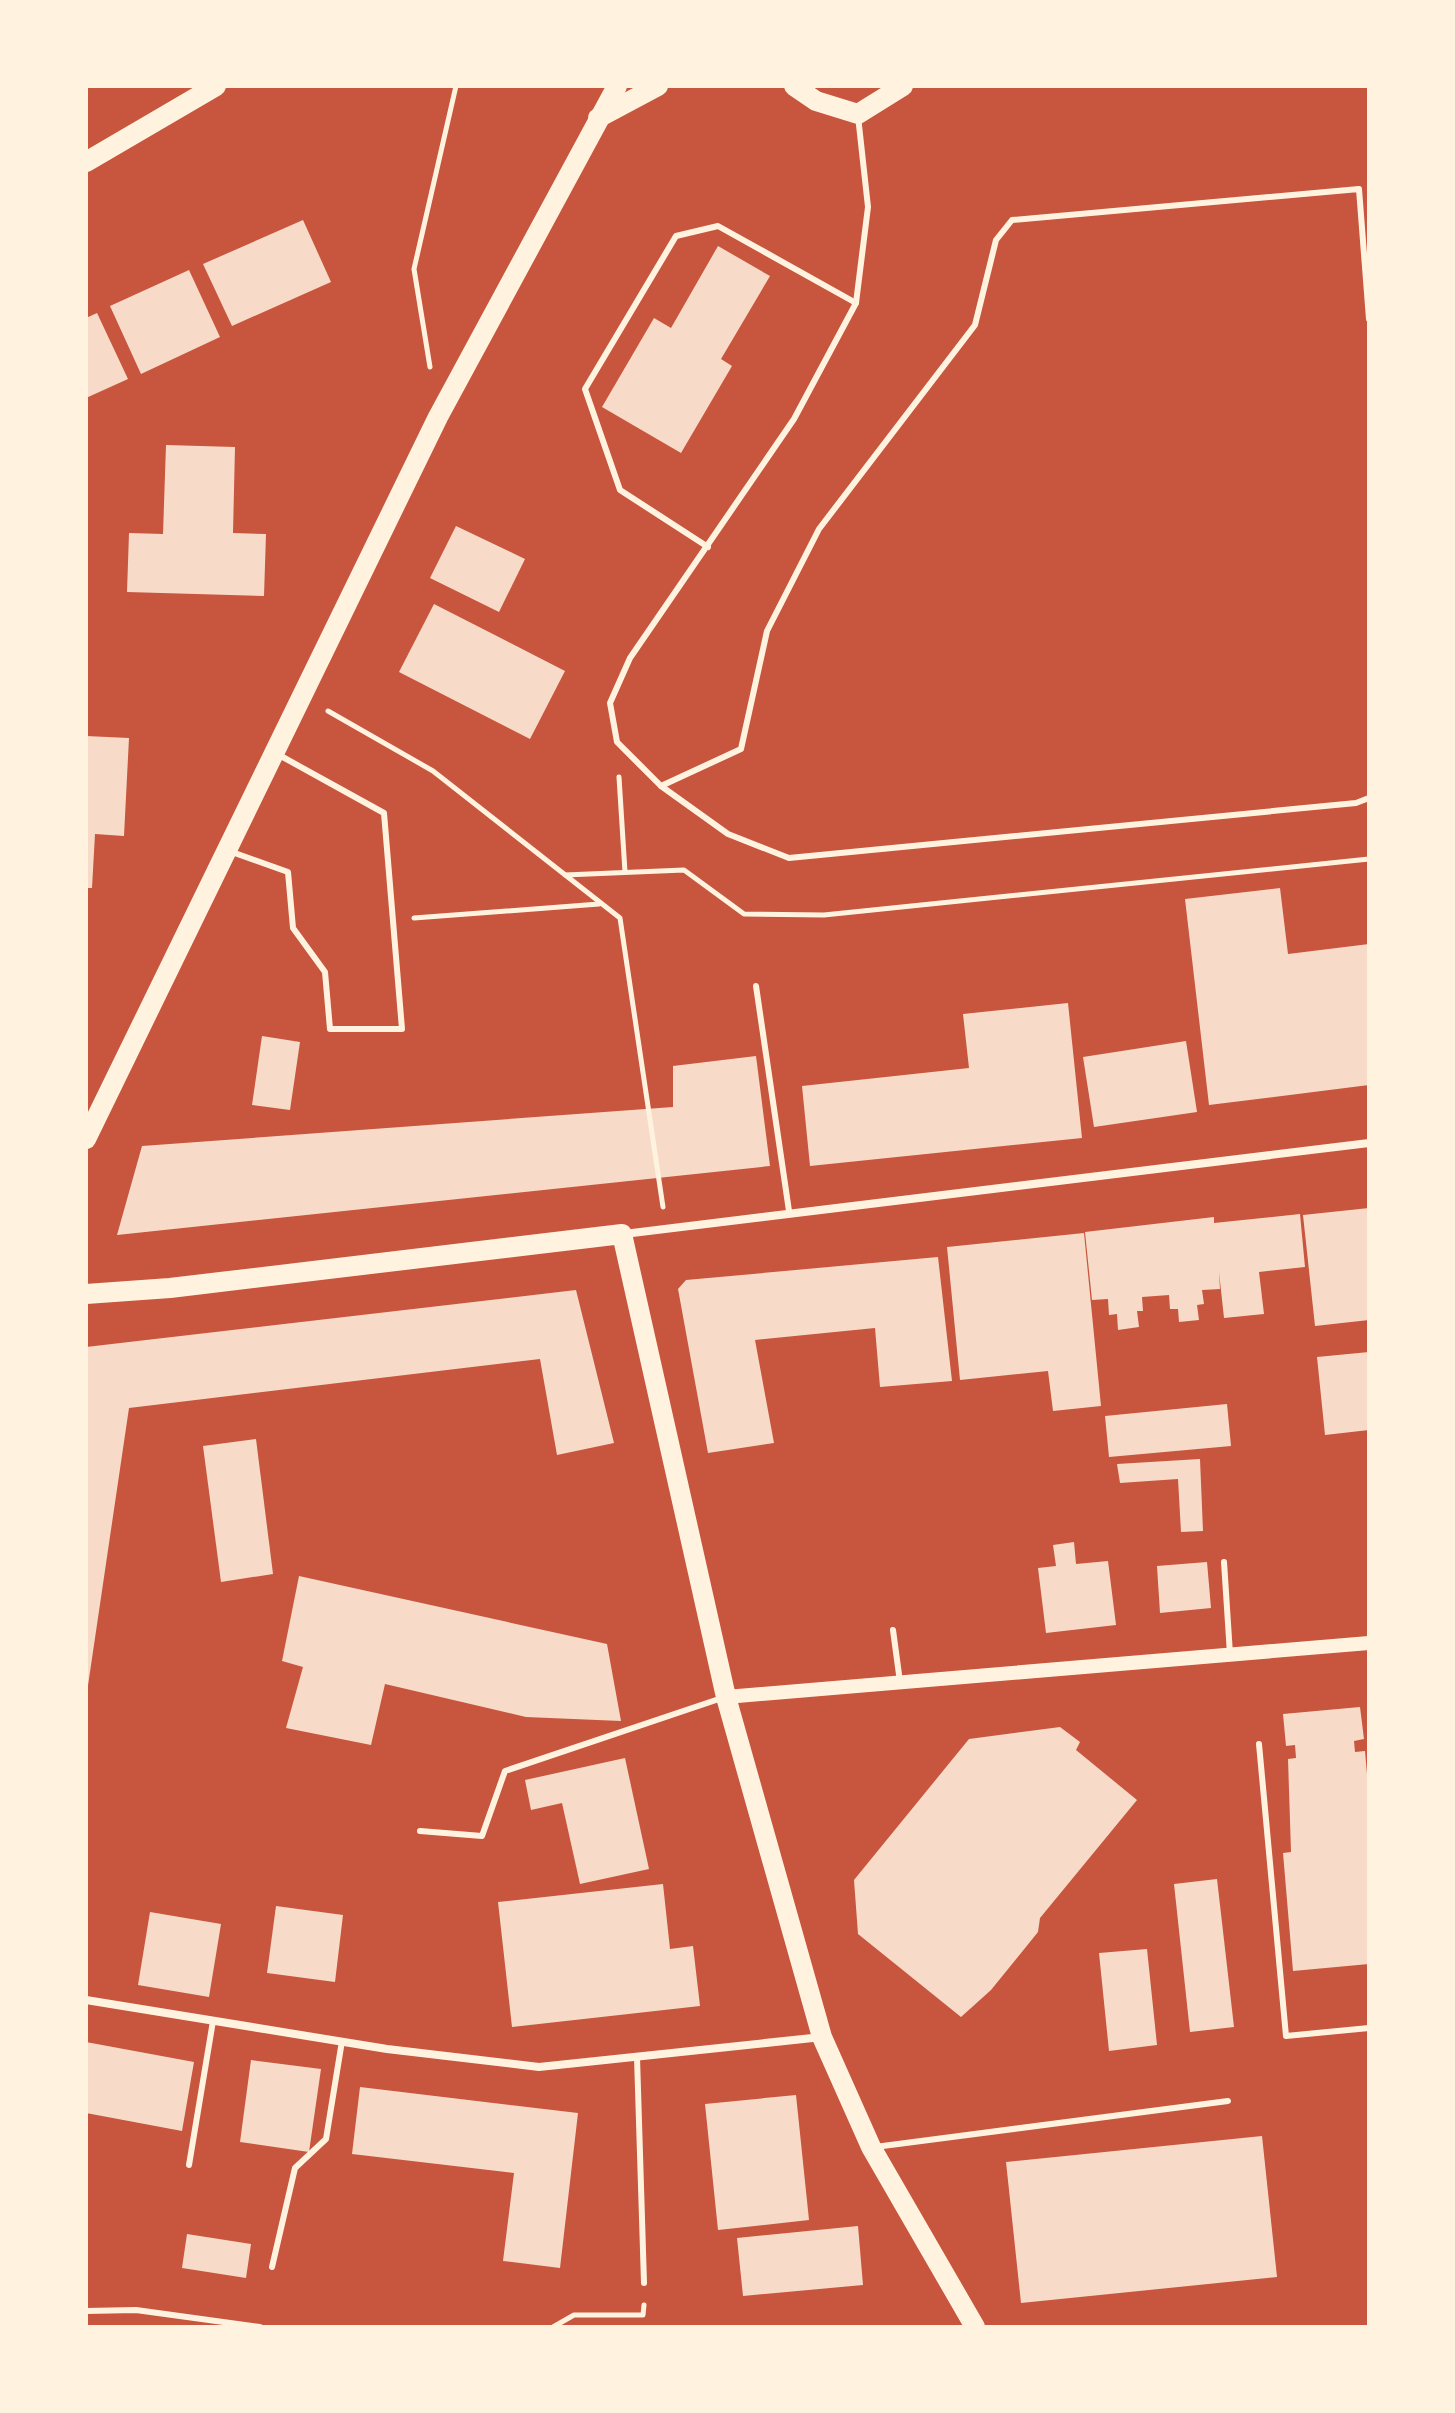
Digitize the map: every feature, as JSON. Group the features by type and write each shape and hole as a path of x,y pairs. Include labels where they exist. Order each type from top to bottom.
{"main road":[{"path":"86,162 216,86"},
{"path":"86,1139 438,417 617,86"},
{"path":"598,118 658,86"},
{"path":"794,86 816,101 858,114 903,86"},
{"path":"86,1294 170,1288 622,1234 726,1697 822,2037 871,2147 975,2327"}],"street":[{"path":"622,1234 667,1231 789,1211 1369,1143"},
{"path":"726,1697 1369,1643"},
{"path":"86,2000 342,2041 539,2067 822,2037"}],"lane":[{"path":"858,114 868,207 856,303 794,419 630,658 610,703 617,742 661,786 728,834 789,858 1356,803 1369,798"},
{"path":"661,786 741,749 767,631 773,618 819,529 975,325 996,240 1012,220 1359,189 1369,319"},
{"path":"708,547 620,490 585,389 676,236 718,226 856,303"},
{"path":"227,850 288,872 293,928 325,972 330,1029 402,1029 384,813 276,753"},
{"path":"756,986 789,1211"},
{"path":"1224,1562 1230,1654"},
{"path":"893,1630 900,1682"},
{"path":"420,1831 482,1836 505,1771 726,1697"},
{"path":"1259,1744 1286,2036 1369,2028"},
{"path":"189,2165 213,2021"},
{"path":"272,2267 295,2168 326,2139 342,2041"},
{"path":"637,2057 644,2283"},
{"path":"871,2147 1228,2101"},
{"path":"86,2311 136,2310 260,2327"}],"path":[{"path":"438,417 414,269 456,86"},
{"path":"303,697 433,771 620,918 667,1231"},
{"path":"617,742 625,872"},
{"path":"565,875 684,870 744,914 824,915 1369,859"},
{"path":"393,920 601,903"},
{"path":"553,2327 574,2315 643,2315"}],"building":[{"path":"303,220 331,282 232,326 203,264"},
{"path":"718,246 770,276 721,359 732,366 681,453 602,407 654,318 671,328"},
{"path":"189,270 220,337 141,374 110,306"},
{"path":"97,313 128,379 86,398 86,318"},
{"path":"166,445 235,447 233,533 266,534 264,596 127,592 129,533 163,534"},
{"path":"456,526 525,559 499,612 430,578"},
{"path":"434,604 565,671 530,739 399,672"},
{"path":"86,736 129,738 124,836 95,834 92,888 86,888"},
{"path":"1280,888 1288,954 1369,944 1369,1085 1209,1105 1185,899"},
{"path":"1068,1003 1082,1138 810,1166 802,1086 969,1068 963,1014"},
{"path":"262,1036 300,1042 290,1110 252,1105"},
{"path":"1186,1041 1197,1112 1094,1127 1083,1057"},
{"path":"756,1056 770,1166 117,1235 142,1146 673,1107 673,1066"},
{"path":"1369,1208 1369,1320 1315,1326 1303,1215"},
{"path":"1300,1214 1305,1267 1259,1272 1264,1314 1224,1318 1219,1272 1220,1289 1202,1290 1204,1304 1197,1305 1199,1320 1179,1322 1178,1309 1170,1309 1169,1295 1142,1297 1143,1311 1137,1311 1139,1327 1118,1330 1117,1314 1109,1315 1108,1299 1092,1300 1085,1232 1214,1217 1214,1223"},
{"path":"1084,1233 1101,1406 1053,1411 1048,1371 960,1380 947,1247"},
{"path":"938,1257 952,1381 880,1387 875,1328 755,1340 774,1443 708,1453 678,1289 686,1280"},
{"path":"576,1290 614,1443 557,1455 540,1359 129,1408 86,1699 86,1347"},
{"path":"1369,1352 1369,1430 1325,1435 1317,1357"},
{"path":"1227,1404 1231,1446 1109,1457 1105,1416"},
{"path":"256,1439 273,1574 221,1582 203,1446"},
{"path":"1200,1459 1203,1531 1181,1532 1178,1479 1120,1483 1117,1464"},
{"path":"1074,1542 1076,1564 1108,1561 1116,1625 1046,1633 1038,1568 1056,1566 1053,1545"},
{"path":"1207,1562 1211,1608 1160,1613 1157,1566"},
{"path":"299,1576 607,1644 621,1721 526,1717 385,1684 371,1745 286,1728 303,1667 282,1661"},
{"path":"1360,1707 1364,1739 1354,1741 1355,1752 1365,1751 1369,1797 1369,1964 1293,1971 1283,1853 1291,1852 1288,1759 1296,1758 1295,1745 1286,1746 1283,1714"},
{"path":"1060,1727 1080,1742 1076,1750 1137,1800 1040,1918 1038,1932 991,1990 961,2017 858,1934 854,1880 969,1739"},
{"path":"625,1758 649,1869 580,1884 562,1803 531,1810 525,1780"},
{"path":"1217,1879 1234,2027 1190,2032 1174,1884"},
{"path":"663,1884 670,1949 693,1946 700,2006 512,2027 498,1902"},
{"path":"276,1906 343,1915 335,1982 267,1973"},
{"path":"150,1912 221,1924 209,1997 138,1985"},
{"path":"1147,1949 1157,2045 1109,2051 1099,1953"},
{"path":"86,2042 194,2062 182,2131 86,2113"},
{"path":"251,2060 321,2069 309,2152 240,2142"},
{"path":"360,2087 578,2113 560,2268 503,2261 514,2173 352,2154"},
{"path":"796,2095 809,2220 718,2230 705,2104"},
{"path":"1262,2136 1277,2277 1021,2303 1006,2162"},
{"path":"858,2226 863,2285 743,2296 737,2238"},
{"path":"187,2234 251,2244 246,2278 182,2268"}]}
